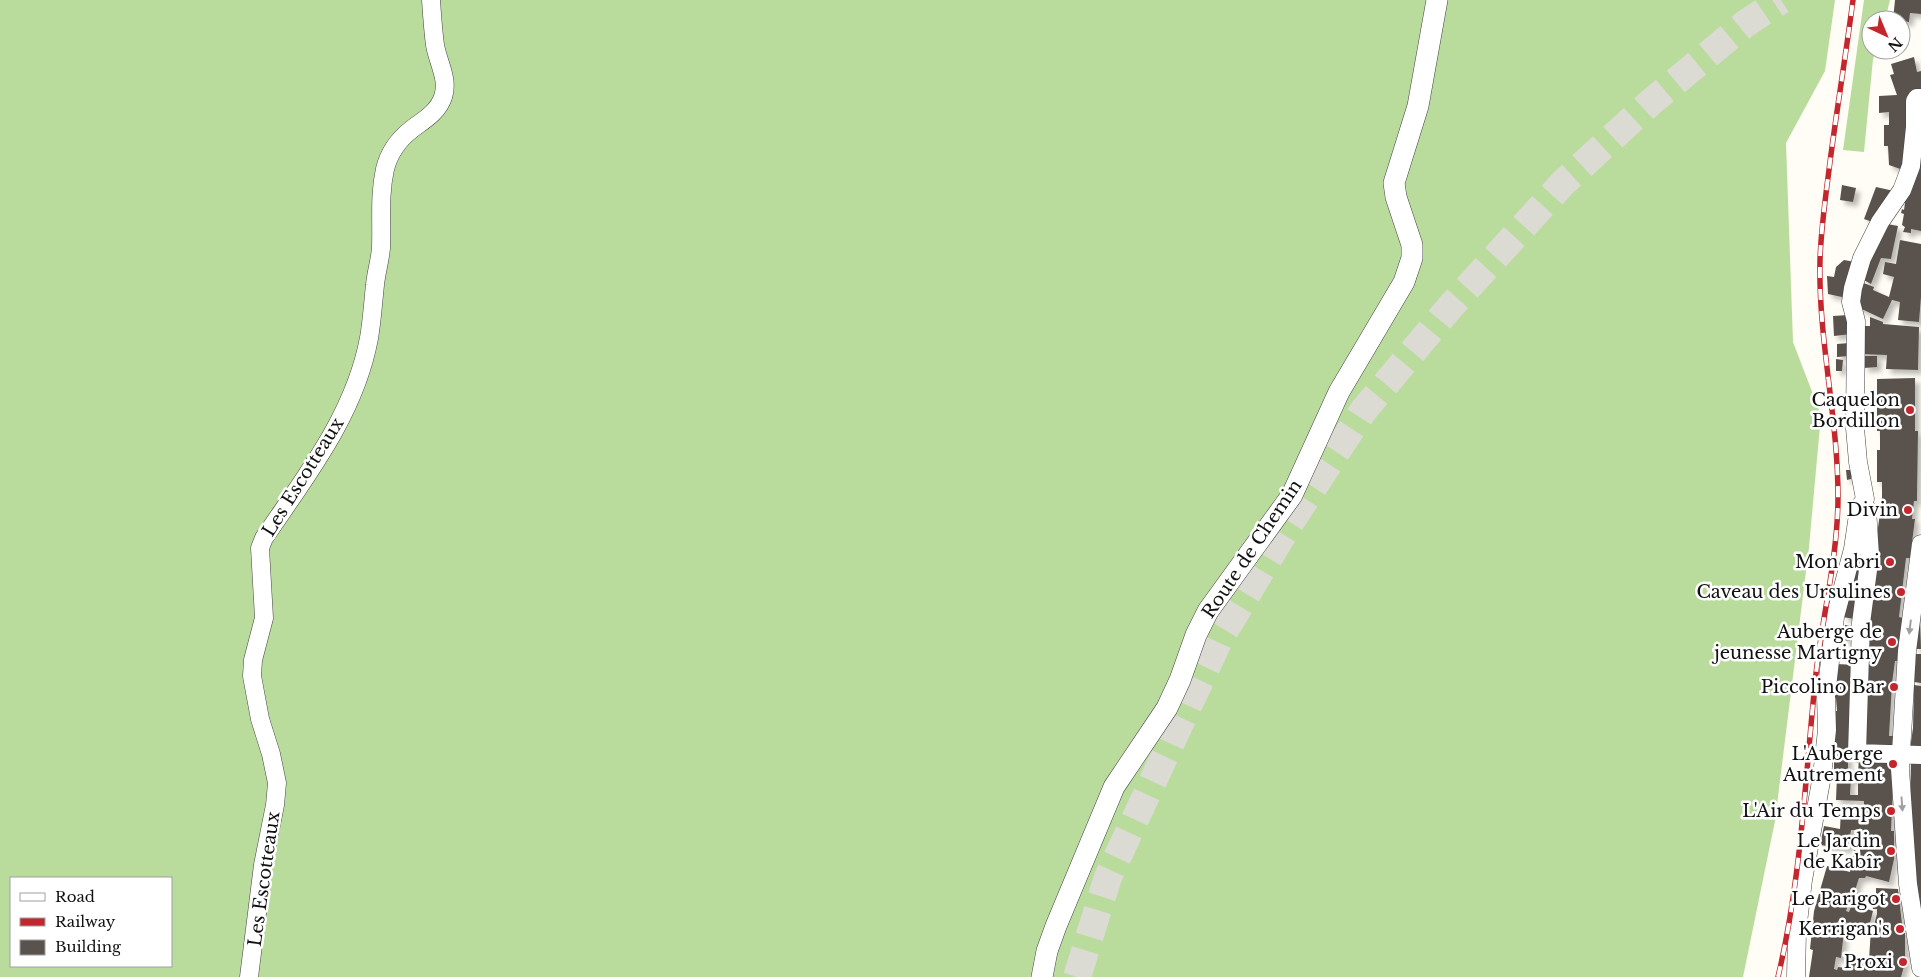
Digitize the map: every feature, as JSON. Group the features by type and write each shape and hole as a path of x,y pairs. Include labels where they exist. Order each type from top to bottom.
{"street":[{"name":"Les Escotteaux","path":"249,977 263,865 275,805 277,783 272,754 260,719 252,676 253,660 264,618 260,548 264,538 323,450 347,406 362,369 369,337 380,257 380,206 386,166 396,144 434,111 443,97 445,88 444,72 433,34 431,0"},
{"name":"Route de Chemin","path":"1042,977 1047,951 1056,926 1114,787 1151,735 1167,708 1180,680 1196,635 1208,611 1292,495 1338,392 1404,282 1412,258 1412,245 1396,197 1394,183 1418,106 1436,0"},
{"path":"1921,98 1917,98 1915,101 1912,156 1906,180 1902,190 1880,222 1862,258 1851,302 1856,321 1855,428 1858,462 1867,509 1870,555 1861,623 1857,753 1921,755"},
{"path":"1796,977 1797,931 1803,880 1822,776 1828,730 1826,696 1835,617 1853,550 1859,508 1865,498"},
{"path":"1921,544 1907,651 1900,769 1908,884 1921,968"}],"green space":[{"path":"0,0 1835,0 1825,71 1786,143 1793,342 1821,415 1809,547 1775,821 1743,977 0,977"},
{"path":"1864,0 1890,0 1888,10 1863,10"},
{"path":"1861,21 1861,60 1873,60 1864,152 1843,150"}],"building":[{"path":"1895,0 1921,0 1921,14 1911,13 1911,10 1894,10"},
{"path":"1914,57 1917,72 1921,71 1921,89 1911,91 1906,171 1889,165 1888,146 1884,146 1884,125 1889,125 1889,112 1879,113 1879,96 1897,95 1890,75 1894,74 1891,64 1911,60"},
{"path":"1921,131 1921,231 1911,229 1911,233 1903,232 1905,227 1902,225 1904,214 1901,213 1902,209 1904,210 1905,203 1900,202"},
{"path":"1842,185 1856,188 1853,202 1840,200"},
{"path":"1876,187 1894,191 1875,223 1864,219"},
{"path":"1882,223 1898,226 1891,259 1881,258 1871,284 1862,279"},
{"path":"1900,240 1921,244 1919,322 1898,320 1900,302 1892,300 1883,319 1853,305 1861,282 1874,287 1873,290 1889,297 1894,277 1883,274 1885,262 1896,264"},
{"path":"1844,260 1855,262 1849,311 1844,311 1842,297 1828,294 1827,276 1834,277 1836,267"},
{"path":"1849,315 1851,334 1834,336 1833,316"},
{"path":"1870,317 1883,322 1883,324 1919,327 1918,370 1886,369 1887,355 1859,354 1858,326 1870,326"},
{"path":"1849,343 1849,356 1837,357 1837,344"},
{"path":"1864,356 1877,356 1877,367 1864,368"},
{"path":"1836,359 1843,360 1842,371 1836,371"},
{"path":"1915,378 1915,431 1918,431 1917,501 1914,501 1912,519 1915,519 1910,558 1906,558 1899,617 1903,618 1898,661 1895,661 1892,683 1889,736 1895,736 1895,748 1861,749 1871,573 1876,574 1877,567 1873,566 1882,497 1882,482 1877,482 1877,450 1880,450 1880,431 1877,431 1877,379"},
{"path":"1846,470 1851,470 1851,479 1847,480"},
{"path":"1868,548 1854,619 1843,617 1855,552"},
{"path":"1920,612 1921,649 1915,649"},
{"path":"1845,625 1852,626 1850,641 1843,640"},
{"path":"1916,654 1921,654 1921,683 1914,682"},
{"path":"1836,664 1856,665 1851,751 1834,747 1836,732 1834,731 1834,711 1837,711 1836,698 1831,698"},
{"path":"1914,685 1921,686 1921,750 1910,749 1913,728"},
{"path":"1834,753 1848,754 1848,772 1858,773 1859,758 1894,759 1891,831 1894,831 1894,859 1889,882 1866,876 1865,878 1859,878 1850,906 1848,905 1846,911 1849,912 1852,904 1873,911 1869,927 1838,921 1836,930 1844,931 1841,958 1836,957 1834,969 1837,970 1838,967 1846,968 1849,956 1869,960 1871,929 1873,929 1877,914 1877,909 1873,909 1872,900 1876,899 1876,888 1898,889 1903,933 1905,933 1905,963 1901,977 1809,977 1813,950 1810,949 1814,911 1827,866 1850,872 1854,850 1860,852 1861,830 1851,830 1848,849 1820,845 1824,826 1840,829 1841,810 1864,811 1864,801 1836,800 1837,775 1834,775","holes":["1851,778 1858,778 1858,795 1850,795"]},
{"path":"1911,759 1921,759 1921,934 1909,854"}],"tunnel":[{"path":"1077,977 1108,877 1219,640 1288,526 1363,411 1451,306 1563,183 1651,102 1745,24 1781,0"}],"railway":[{"path":"1778,977 1786,941 1797,868 1815,683 1837,520 1837,466 1822,319 1820,260 1825,198 1853,0"}],"place":[{"name":"Caquelon Bordillon","path":"1910,410"},
{"name":"Divin","path":"1908,510"},
{"name":"Mon abri","path":"1890,562"},
{"name":"Caveau des Ursulines","path":"1901,592"},
{"name":"Auberge de jeunesse Martigny","path":"1892,642"},
{"name":"Piccolino Bar","path":"1894,687"},
{"name":"L'Auberge Autrement","path":"1893,764"},
{"name":"L'Air du Temps","path":"1891,811"},
{"name":"Le Jardin de Kabîr","path":"1891,851"},
{"name":"Le Parigot","path":"1896,899"},
{"name":"Kerrigan's","path":"1900,929"},
{"name":"Proxi","path":"1903,962"}]}
